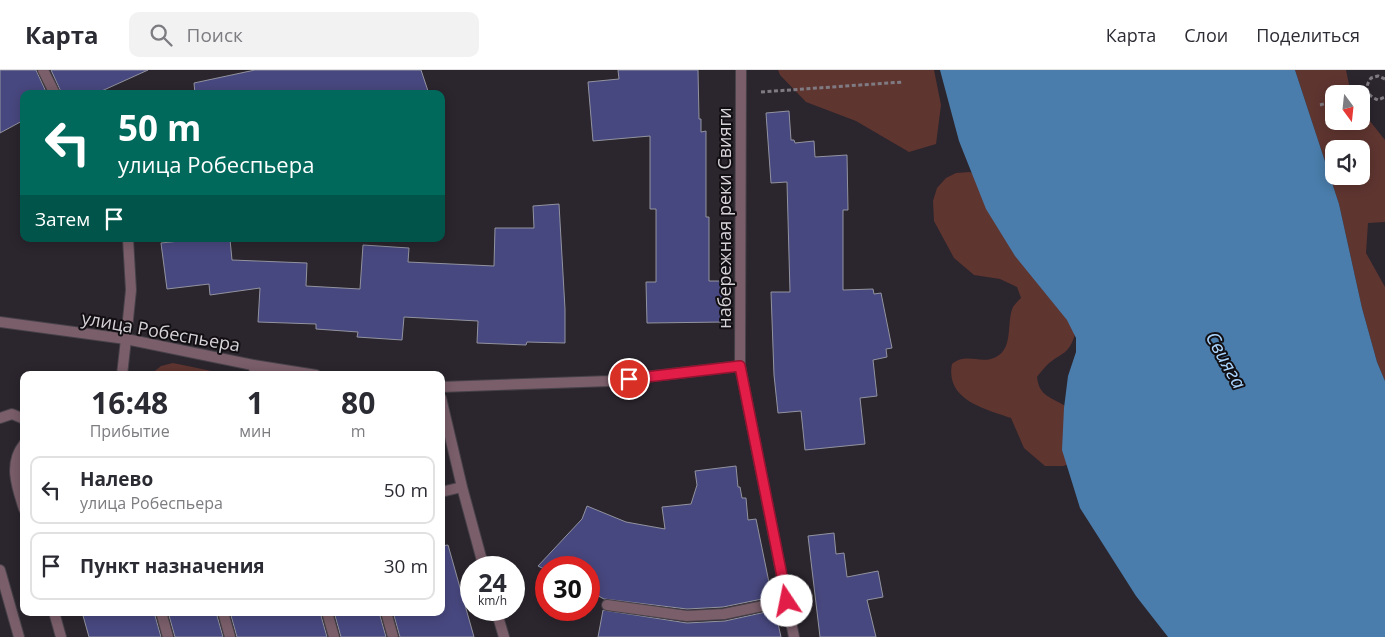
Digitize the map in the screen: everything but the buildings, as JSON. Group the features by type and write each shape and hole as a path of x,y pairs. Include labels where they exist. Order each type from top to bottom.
{"street":[{"path":"43,70 53,90"},
{"name":"набережная реки Свияги","path":"741,70 740,366 794,637"},
{"path":"122,371 131,290 128,242"},
{"name":"улица Робеспьера","path":"0,322 126,339 255,370"},
{"path":"445,386 610,381 740,366"},
{"path":"0,418 12,414 20,417"},
{"path":"445,415 481,556"},
{"path":"20,452 15,462 15,478 20,495"},
{"path":"445,491 462,487"},
{"path":"0,570 19,637"},
{"path":"607,605 686,616 724,614 787,601"},
{"path":"55,616 61,637"},
{"path":"162,616 168,637"},
{"path":"224,616 230,637"},
{"path":"328,616 334,637"},
{"path":"387,616 393,637"},
{"path":"499,621 504,637"}],"path":[{"path":"1367,85 1371,78 1378,76 1385,79"},
{"path":"741,93 903,82"},
{"path":"1370,96 1378,100 1385,96"},
{"path":"1320,105 1325,104"}],"shaded area":[{"path":"778,70 934,70 941,105 936,144 909,152 856,121 806,102 780,75"},
{"path":"1295,70 1346,70 1349,85 1325,85 1325,130 1370,130 1370,121 1385,140 1385,222 1368,223 1366,253 1385,287 1385,381 1377,362 1362,308 1339,204 1333,185 1370,185 1370,140 1325,140 1325,161"},
{"path":"970,172 986,181 1043,272 1075,334 1068,350 1048,364 1037,377 1038,384 1043,393 1067,407 1070,464 1045,466 1024,448 1011,418 969,401 961,395 951,376 952,364 958,361 963,359 985,360 1002,353 1007,341 1013,307 1021,298 1017,287 1000,279 974,275 954,258 934,221 933,201 937,188 946,178 956,173"},
{"path":"173,363 212,371 155,371 161,366"}],"water":[{"name":"Свияга","path":"940,70 1295,70 1325,161 1325,185 1333,185 1339,204 1362,308 1377,362 1385,381 1385,637 1168,637 1136,596 1080,508 1062,450 1068,376 1076,352 1076,338 1067,320 1015,256 986,209 959,141"}],"route":[{"path":"629,379 740,366 787,601"}]}
